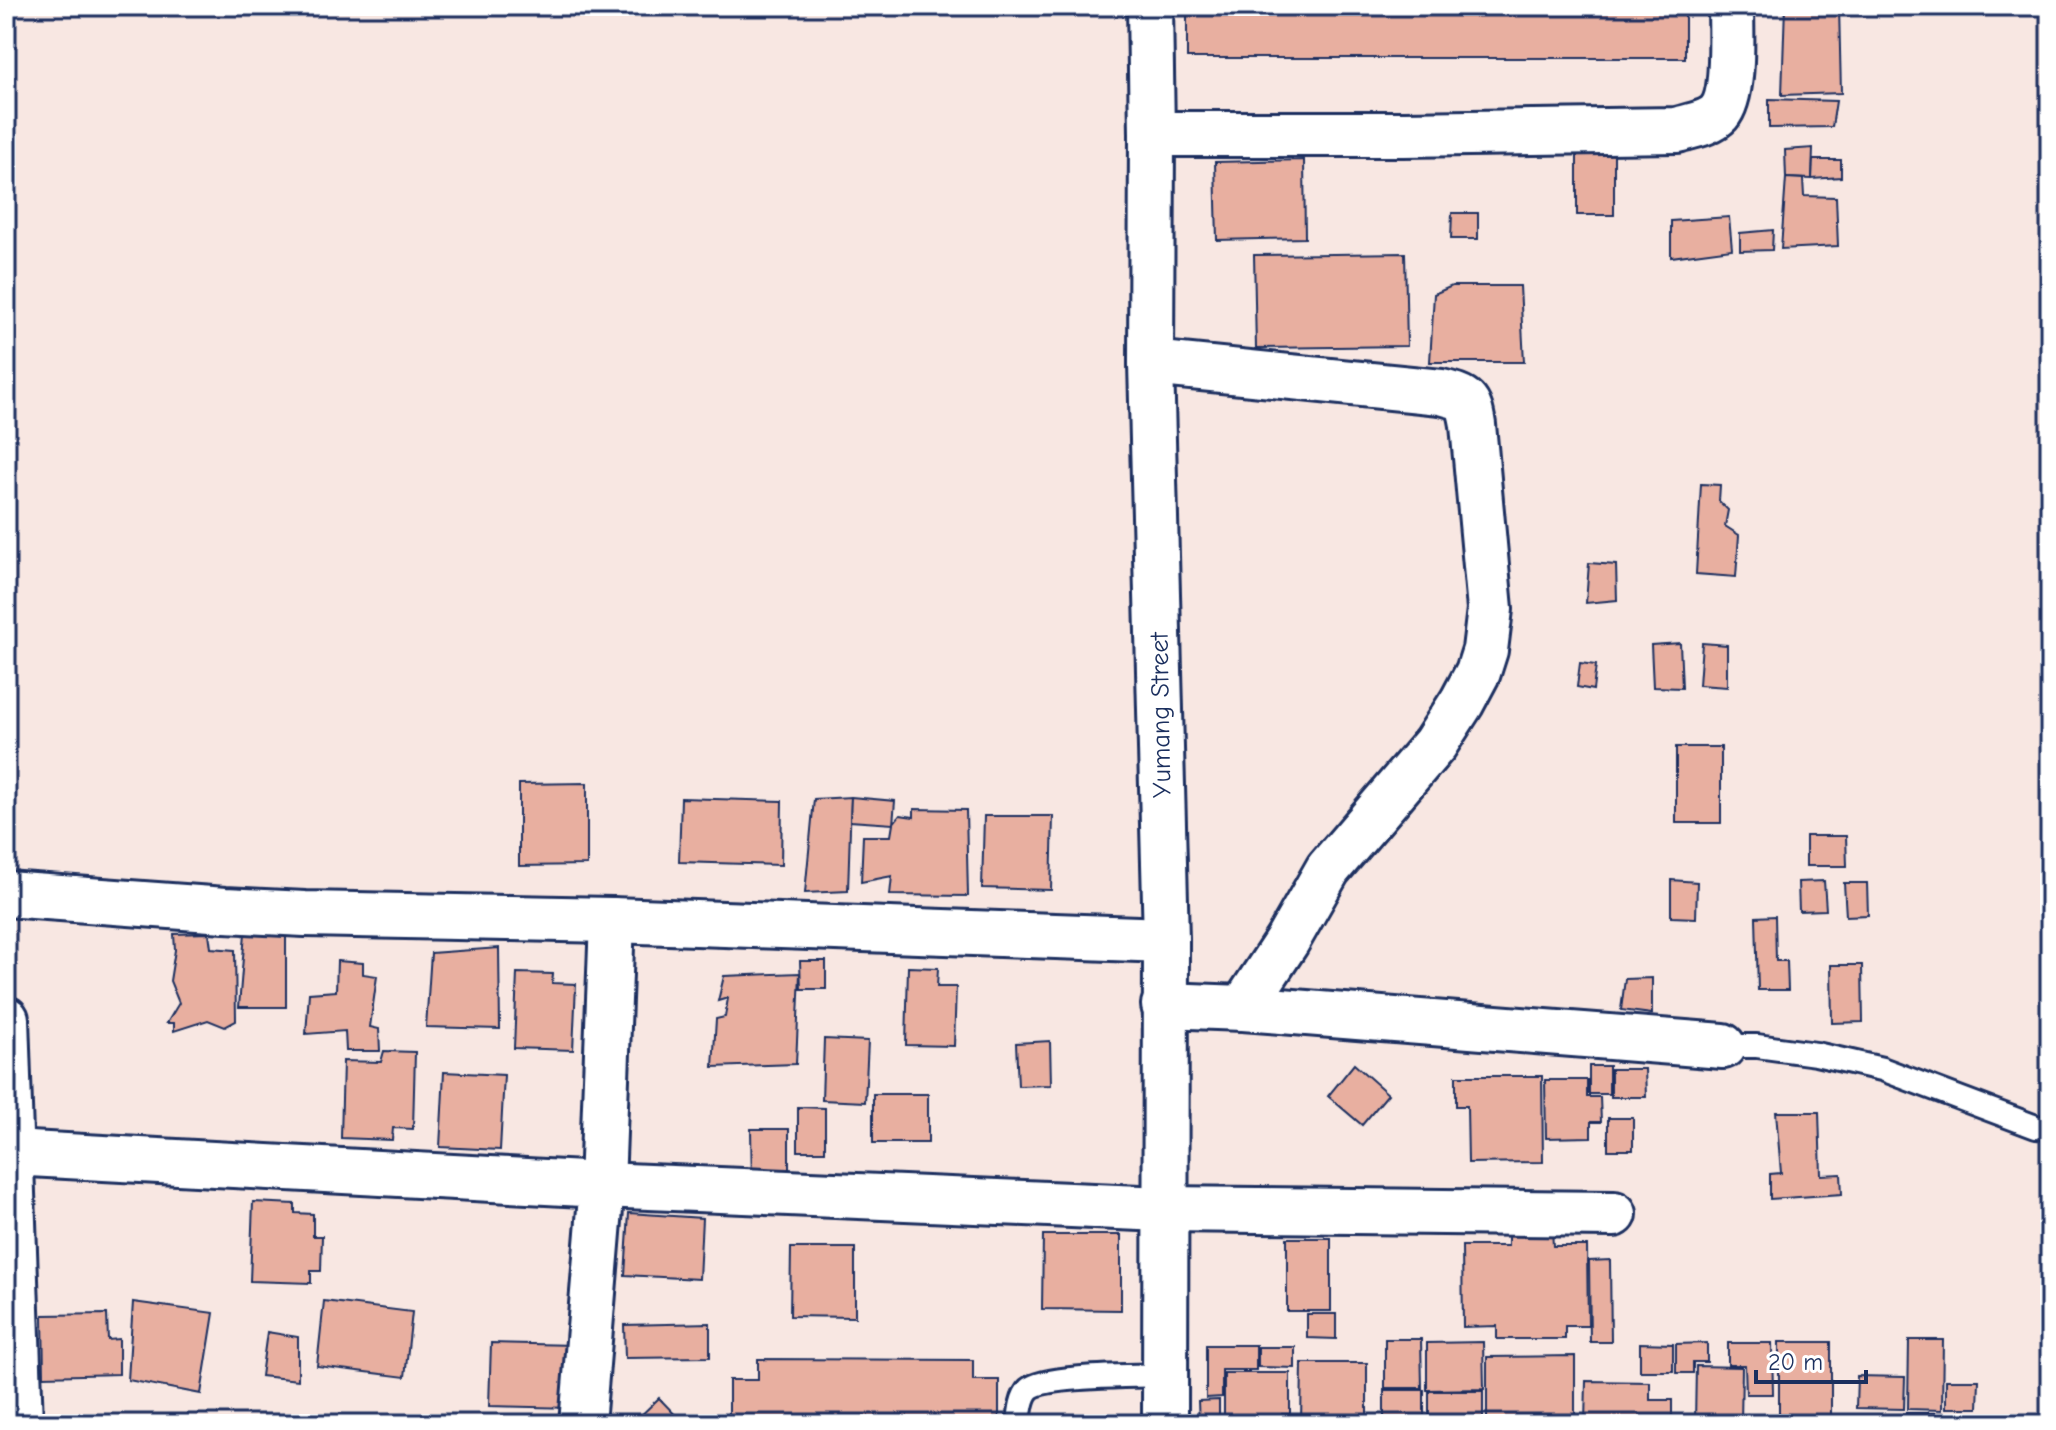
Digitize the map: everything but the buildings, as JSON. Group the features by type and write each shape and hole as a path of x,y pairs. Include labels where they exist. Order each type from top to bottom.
{"street":[{"name":"Yumang Street","path":"1150,6 1151,363 1166,940 1165,1424"},
{"path":"1152,134 1677,130 1718,114 1726,100 1731,66 1731,6"},
{"path":"1151,363 1441,392 1461,397 1470,406 1473,425 1490,609 1485,650 1478,672 1435,744 1328,869 1287,941 1243,1008"},
{"path":"6,894 305,914 612,920 1166,940"},
{"path":"582,1424 602,1185 612,920"},
{"path":"1164,1005 1243,1008 1723,1046"},
{"path":"6,1019 20,1424"},
{"path":"11,1153 602,1185 1164,1209 1614,1214"}],"lane":[{"path":"1723,1046 1757,1046 1816,1054 1882,1069 2036,1127 2050,1128"},
{"path":"1019,1424 1023,1399 1029,1389 1039,1383 1165,1375"}]}
